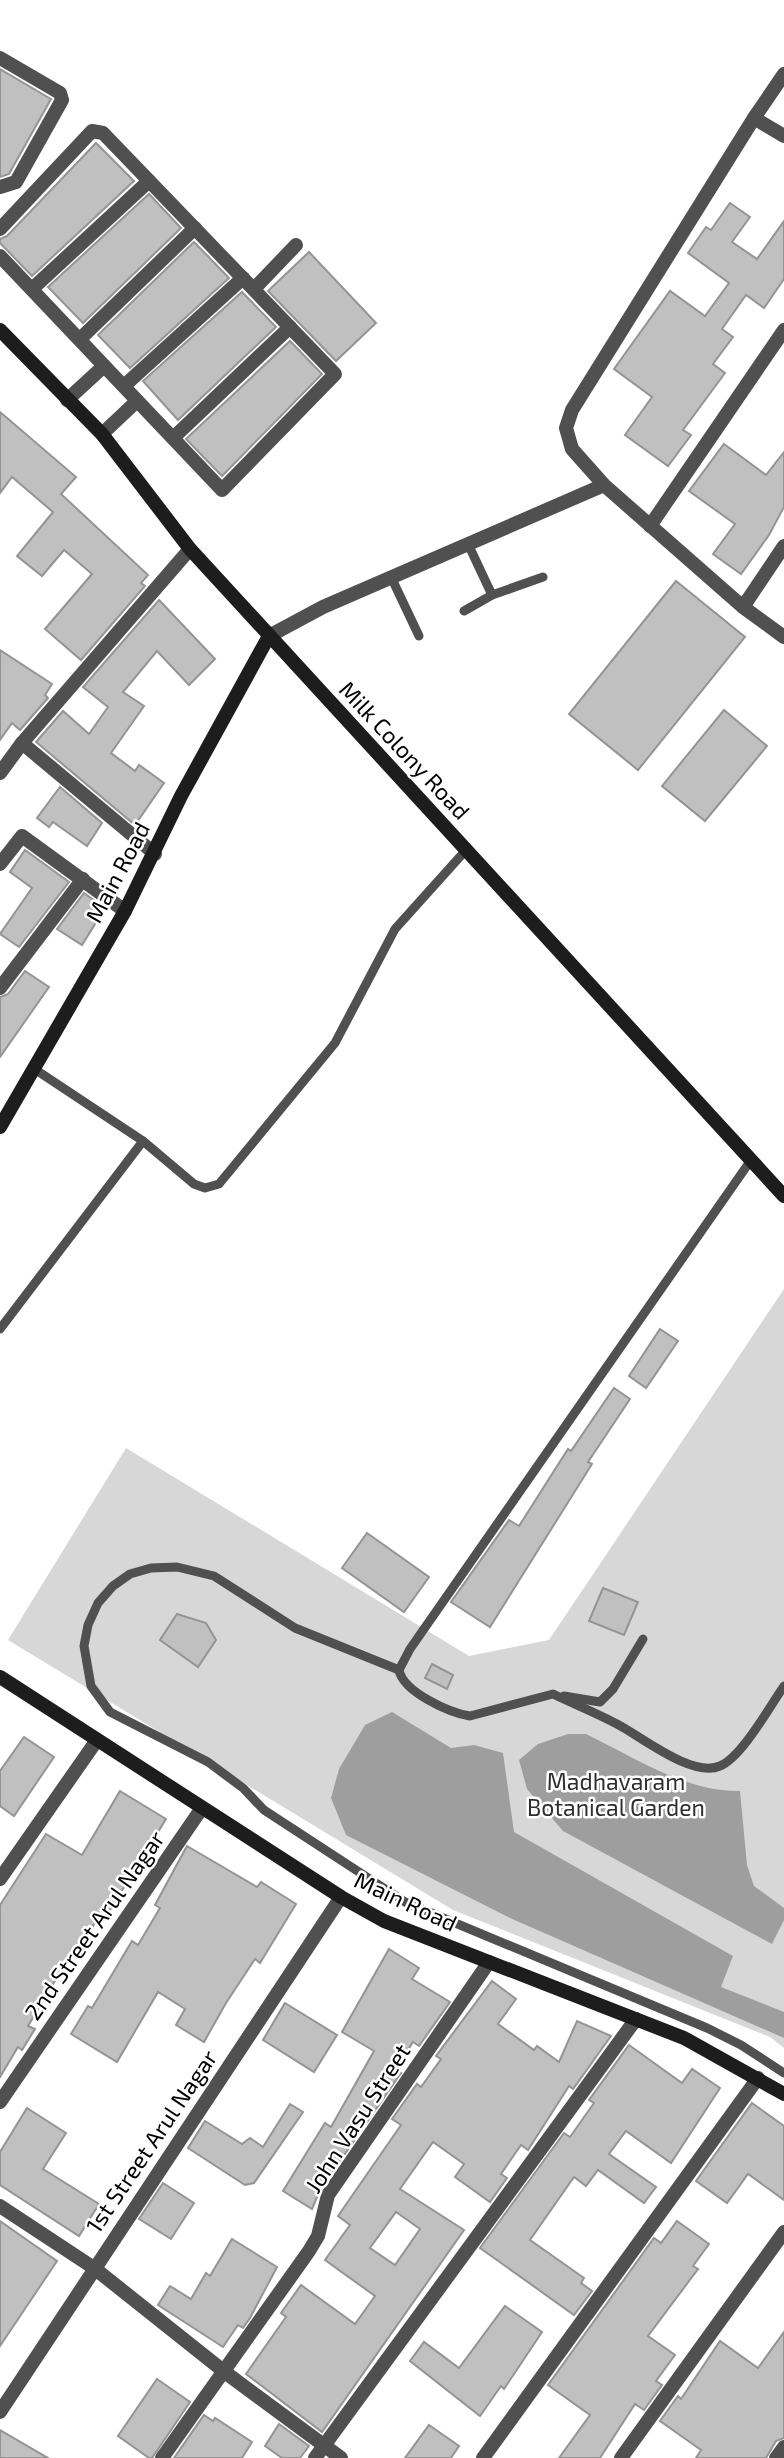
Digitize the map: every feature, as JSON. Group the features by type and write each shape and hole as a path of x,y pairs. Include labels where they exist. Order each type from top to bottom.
{"street":[{"path":"0,58 60,93 62,100 16,182 0,187"},
{"path":"784,74 572,410 566,428 572,449 604,485 743,607 784,637"},
{"path":"754,118 784,136"},
{"path":"0,229 92,131 103,133 335,374 222,490 125,385 104,366 81,338 0,256"},
{"path":"32,289 149,181"},
{"path":"81,338 195,228"},
{"path":"254,289 296,245"},
{"path":"125,385 243,278"},
{"path":"173,438 290,327"},
{"name":"Milk Colony Road","path":"0,330 102,434 190,549 784,1196"},
{"path":"650,526 784,330"},
{"path":"67,400 104,366"},
{"path":"102,434 138,401"},
{"path":"269,636 323,607 604,485"},
{"path":"743,607 784,547"},
{"path":"0,773 22,743 190,549"},
{"name":"Main Road","path":"0,1127 125,911 155,855 181,796 269,636"},
{"path":"22,743 155,855"},
{"path":"0,864 22,836 125,911"},
{"path":"0,988 83,879"},
{"name":"Main Road","path":"0,1677 341,1897 384,1921 684,2038 784,2094"},
{"path":"0,1879 97,1740"},
{"name":"2nd Street Arul Nagar","path":"0,2102 202,1808"},
{"name":"1st Street Arul Nagar","path":"0,2412 341,1897"},
{"name":"John Vasu Street","path":"162,2458 226,2373 309,2251 318,2236 328,2195 489,1962"},
{"path":"315,2458 636,2019"},
{"path":"483,2458 758,2078"},
{"path":"0,2206 94,2268 226,2373 341,2458"},
{"path":"621,2458 784,2232"},
{"path":"776,2458 784,2447"}],"lane":[{"path":"468,546 492,595"},
{"path":"464,611 492,595 544,577"},
{"path":"392,579 419,636"},
{"path":"33,1068 144,1141 194,1184 205,1188 219,1184 335,1043 395,929 466,850"},
{"path":"0,1329 144,1141"},
{"path":"399,1670 405,1656 751,1160"},
{"path":"643,1639 612,1689 600,1702 553,1694 470,1716 457,1714 405,1684 399,1670 296,1628 214,1576 177,1567 150,1568 130,1574 113,1586 93,1614 84,1646 91,1686 110,1712 208,1762 243,1788 264,1810 405,1902 707,2028 741,2045 784,2073"},
{"path":"553,1694 617,1724 675,1758 699,1767 719,1767 734,1757 784,1686"}],"green space":[{"name":"Madhavaram Botanical Garden","path":"784,1289 784,2048 770,2037 453,1910 8,1640 126,1448 469,1656 549,1640"}],"shaded area":[{"path":"392,1712 451,1748 474,1745 503,1753 514,1832 733,1956 721,1987 784,2012 784,2038 510,1918 346,1835 331,1798 339,1769 365,1725"},
{"path":"568,1734 586,1734 660,1772 699,1786 740,1791 747,1865 754,1886 784,1908 784,1920 772,1944 563,1831 527,1789 519,1760 538,1744"}],"building":[{"path":"0,69 51,99 9,174 0,177"},
{"path":"96,143 134,181 32,276 0,243 0,239 7,236"},
{"path":"149,194 181,228 83,323 48,287"},
{"path":"730,203 750,217 732,242 757,259 784,221 784,279 764,308 746,295 722,329 733,337 713,364 725,373 683,430 691,435 668,466 625,435 652,397 614,369 670,291 705,316 729,283 688,253 706,227 711,230"},
{"path":"194,242 229,278 130,368 98,335"},
{"path":"309,252 376,323 336,361 268,291"},
{"path":"242,292 276,327 178,420 143,381"},
{"path":"290,341 322,374 222,476 186,439"},
{"path":"0,412 76,477 61,494 148,575 141,583 145,586 81,660 45,629 92,574 64,550 42,576 17,556 53,512 12,477 0,493"},
{"path":"724,444 766,475 784,452 784,507 769,535 741,574 713,554 735,524 689,491"},
{"path":"676,581 745,637 638,770 569,714"},
{"path":"159,600 215,659 189,685 157,651 123,692 144,706 111,753 135,771 139,765 164,783 135,825 36,742 63,711 89,734 108,707 83,687"},
{"path":"0,650 52,684 45,695 48,698 20,730 12,723 0,740"},
{"path":"724,710 767,746 705,821 662,786"},
{"path":"60,787 102,823 87,846 53,822 49,827 37,818"},
{"path":"25,850 69,882 19,947 0,934 32,888 10,872"},
{"path":"84,893 105,908 82,945 57,929"},
{"path":"25,971 49,987 0,1057 0,997 8,994"},
{"path":"660,1329 678,1341 646,1388 629,1376"},
{"path":"614,1388 630,1399 588,1462 592,1464 490,1627 451,1602 509,1520 519,1526 568,1449 571,1451"},
{"path":"367,1533 429,1577 404,1612 342,1568"},
{"path":"603,1588 638,1602 624,1635 589,1621"},
{"path":"177,1614 206,1623 216,1640 198,1667 160,1640"},
{"path":"432,1664 453,1675 447,1689 425,1678"},
{"path":"24,1737 54,1757 14,1816 0,1806 0,1771"},
{"path":"120,1791 166,1819 105,1918 100,1915 77,1951 74,1949 28,2026 35,2029 22,2050 18,2047 0,2077 0,1905 46,1834 82,1855"},
{"path":"187,1846 257,1887 261,1882 296,1904 260,1963 255,1959 204,2042 176,2025 185,2009 158,1992 117,2062 71,2034 88,2006 92,2008 132,1941 138,1945 160,1908 155,1905"},
{"path":"389,1949 419,1968 412,1979 450,2002 419,2046 413,2042 396,2069 401,2073 320,2190 312,2209 283,2191 325,2123 331,2127 374,2051 342,2032"},
{"path":"492,1981 516,1999 498,2024 534,2050 537,2046 559,2062 577,2021 611,2036 573,2089 569,2086 528,2150 521,2145 501,2174 507,2178 490,2202 455,2177 464,2164 433,2142 400,2189 464,2230 322,2432 246,2374 286,2317 281,2313 301,2285 355,2324 375,2296 325,2260 350,2225 338,2216 401,2125 392,2119 417,2084 421,2087 441,2059 436,2056","holes":["396,2212 420,2229 395,2265 370,2248"]},
{"path":"285,2003 337,2035 314,2072 263,2040"},
{"path":"629,2045 682,2083 692,2069 720,2088 671,2163 626,2131 609,2154 656,2187 644,2203 598,2170 586,2186 574,2177 530,2240 584,2278 581,2283 592,2291 574,2315 480,2248 564,2133 570,2137 594,2103 589,2100"},
{"path":"752,2103 784,2126 784,2200 748,2174 727,2203 696,2181"},
{"path":"290,2104 303,2112 254,2183 245,2185 188,2148 205,2121 242,2144 250,2138 263,2147"},
{"path":"27,2108 66,2133 43,2169 99,2204 79,2236 0,2185 0,2152"},
{"path":"163,2183 194,2203 171,2239 139,2219"},
{"path":"0,2221 57,2261 0,2346"},
{"path":"677,2221 709,2244 693,2266 698,2269 648,2336 675,2355 656,2381 662,2385 644,2410 635,2404 600,2458 559,2458 590,2415 548,2385 654,2238 661,2243"},
{"path":"232,2239 277,2267 250,2318 243,2328 238,2325 223,2347 158,2305 170,2286 191,2299 206,2273 210,2276"},
{"path":"505,2306 542,2332 504,2389 501,2386 480,2416 410,2361 424,2342 459,2368"},
{"path":"784,2332 784,2438 776,2441 766,2458 696,2458 701,2450 660,2421 678,2396 681,2399 720,2341 758,2368"},
{"path":"157,2379 190,2402 152,2458 149,2458 118,2436"},
{"path":"204,2415 213,2421 215,2418 252,2442 242,2458 174,2458"},
{"path":"279,2424 309,2446 300,2458 282,2458 265,2446"},
{"path":"429,2425 459,2446 451,2458 405,2458"},
{"path":"0,2430 48,2458 0,2458"}]}
